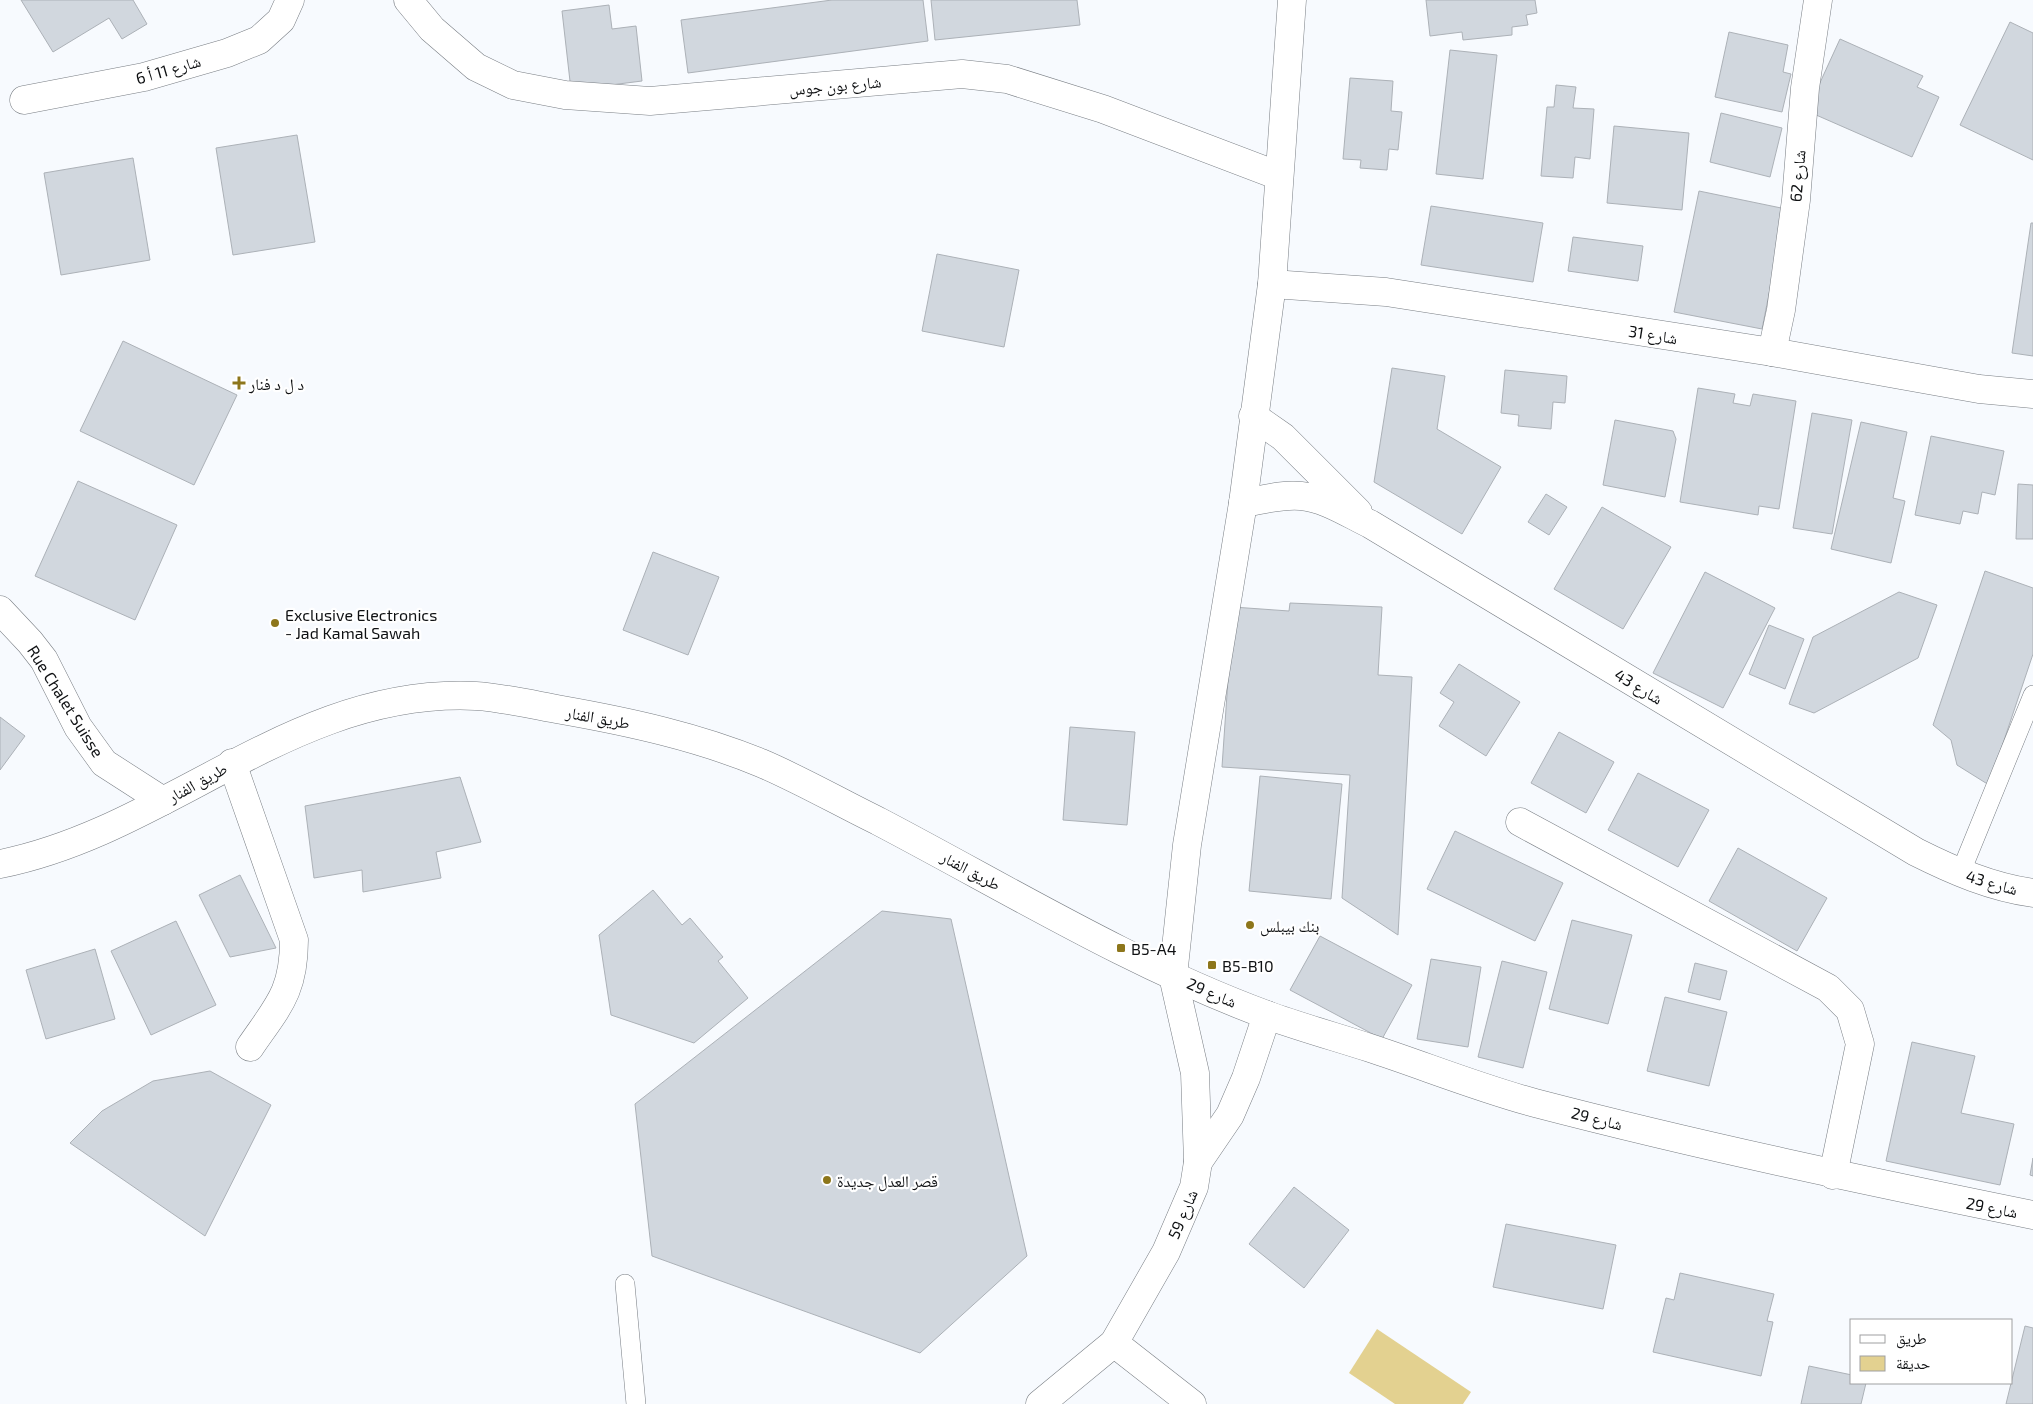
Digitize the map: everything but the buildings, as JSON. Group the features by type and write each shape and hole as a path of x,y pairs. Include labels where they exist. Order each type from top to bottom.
{"street":[{"name":"شارع 11 أ 6","path":"24,100 144,78 226,53 259,40 281,20 290,0"},
{"name":"شارع بون جوس","path":"408,0 432,29 476,68 513,85 565,95 650,101 962,74 1006,79 1103,109 1279,176"},
{"name":"شارع 59","path":"1040,1404 1114,1343 1166,1252 1194,1187 1198,1162 1195,1072 1173,976 1187,845 1243,503 1253,416 1272,284 1292,0"},
{"name":"شارع 62","path":"1772,352 1781,310 1796,200 1805,88 1818,0"},
{"name":"شارع 31","path":"1272,284 1386,292 1772,352 1979,389 2033,394"},
{"path":"1253,416 1283,438 1370,524"},
{"name":"شارع 43","path":"1243,503 1287,496 1302,496 1316,499 1370,524 1877,830 1960,874 2008,889 2033,893"},
{"name":"Rue Chalet Suisse","path":"0,610 44,660 78,727 104,763 163,801"},
{"name":"طريق الفنار","path":"0,864 89,837 296,732 339,716 384,703 477,696 636,724 760,763 840,802 1173,976"},
{"path":"232,763 294,940 294,966 285,996 250,1047"},
{"path":"1520,822 1828,988 1850,1010 1860,1044 1833,1175"},
{"name":"شارع 29","path":"1173,976 1267,1015 1530,1101 1833,1175 2033,1215"},
{"path":"1198,1162 1230,1115 1246,1078 1267,1015"},
{"path":"1114,1343 1192,1404"}],"lane":[{"path":"1960,874 2033,695"},
{"path":"625,1284 636,1404"}],"green space":[{"path":"1377,1329 1471,1392 1463,1404 1395,1404 1349,1373"}],"place":[{"name":"د ل د فنار","path":"239,383"},
{"name":"Exclusive Electronics - Jad Kamal Sawah","path":"275,623"},
{"name":"بنك بيبلس","path":"1250,925"},
{"name":"B5-A4","path":"1121,948"},
{"name":"B5-B10","path":"1212,965"},
{"name":"قصر العدل جديدة","path":"827,1180"}]}
